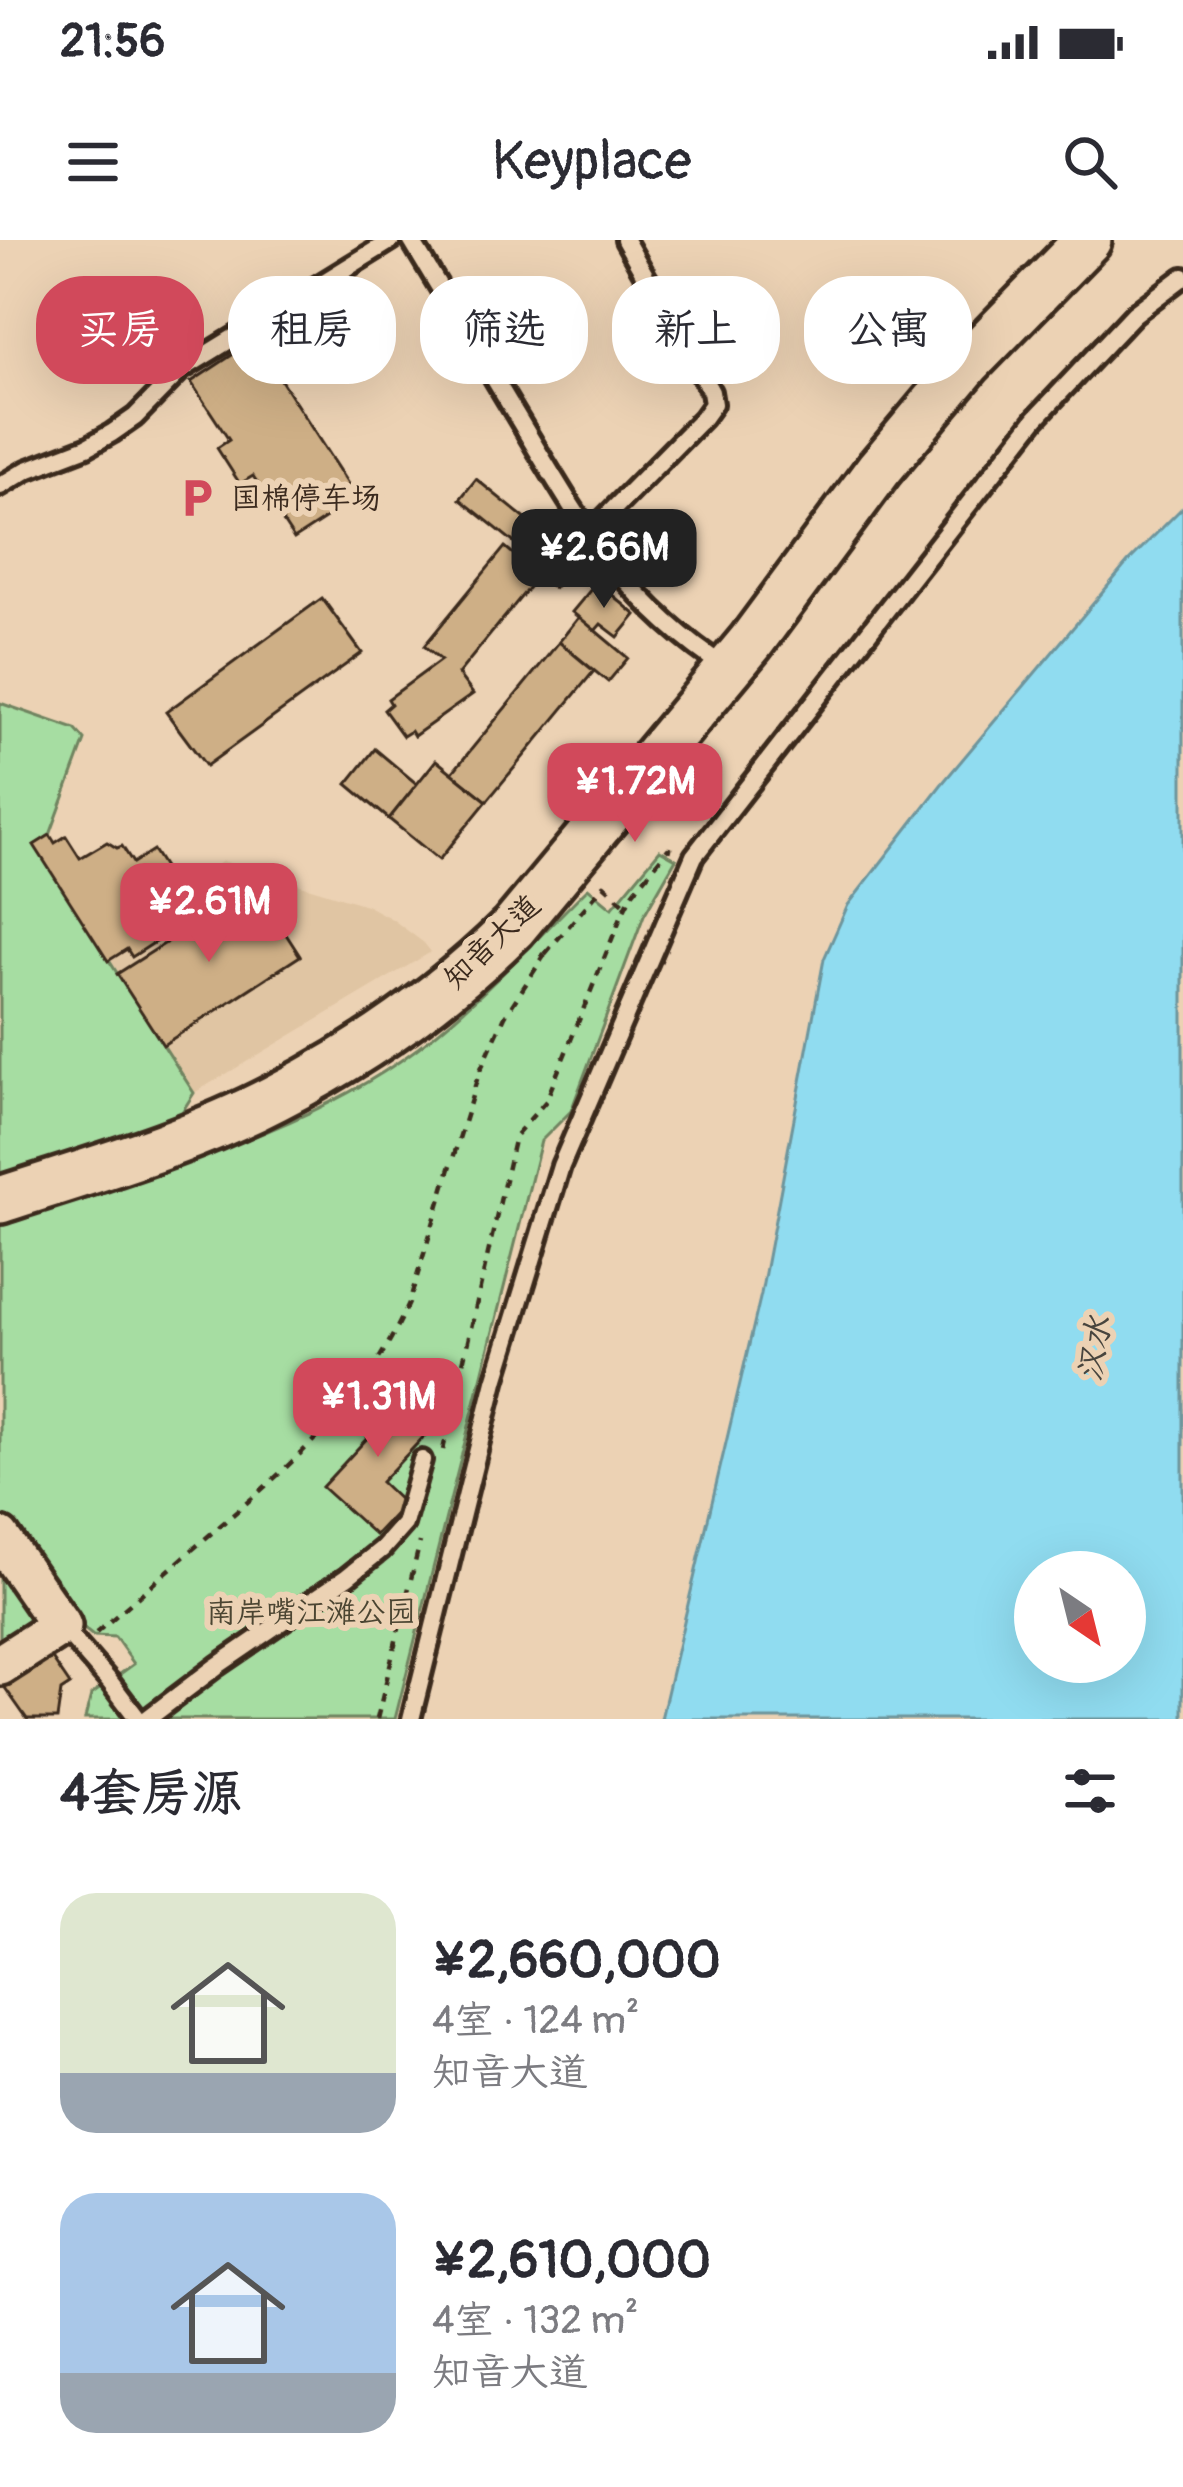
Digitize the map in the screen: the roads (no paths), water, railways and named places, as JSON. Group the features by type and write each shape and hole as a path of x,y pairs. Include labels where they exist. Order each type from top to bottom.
{"main road":[{"name":"知音大道","path":"0,1200 174,1141 275,1099 424,1006 487,954 528,942 894,452 968,363 1088,240"}],"street":[{"path":"0,1538 70,1636 0,1665"}],"lane":[{"path":"0,485 112,433 135,417 181,370 392,240"},
{"path":"411,240 588,535 658,616 729,669"},
{"path":"588,535 713,404 711,392 625,240"},
{"path":"411,1719 495,1381 561,1166 694,856 1036,418 1134,314 1183,277"},
{"path":"147,1719 382,1549 404,1524 431,1462"},
{"path":"70,1636 138,1719"}],"water":[{"name":"汉水","path":"1183,507 1183,1719 661,1719 761,1294 824,959 848,905 941,785 1128,562"}],"place":[{"name":"国棉停车场","path":"197,498"}],"park label":[{"name":"南岸嘴江滩公园","path":"311,1612"}]}
